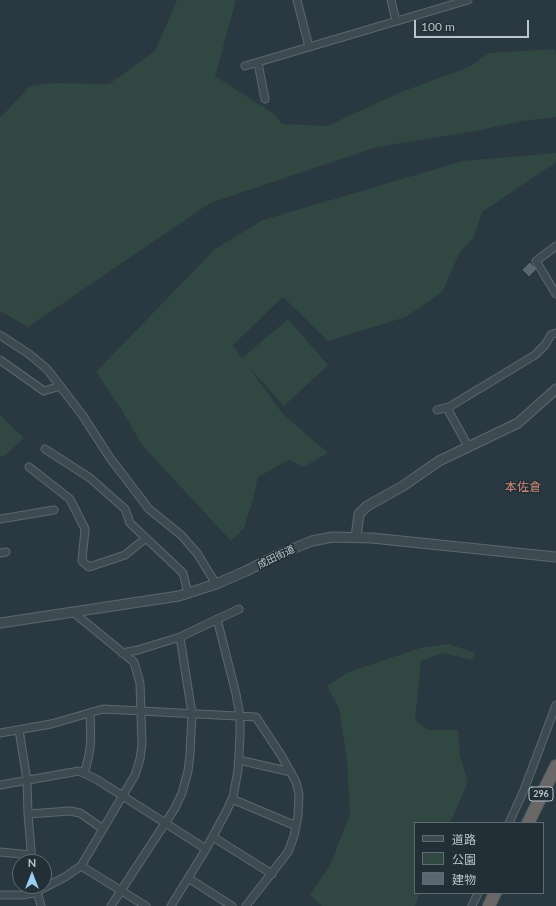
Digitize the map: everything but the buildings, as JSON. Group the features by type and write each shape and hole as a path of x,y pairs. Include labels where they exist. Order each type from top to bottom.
{"highway":[{"name":"296","path":"528,822 556,766"},
{"path":"489,906 495,894"}],"street":[{"path":"297,0 309,47"},
{"path":"391,0 396,21"},
{"path":"245,66 468,0"},
{"path":"258,63 265,99"},
{"path":"556,246 536,260 553,281 556,294"},
{"path":"437,410 447,408 535,355 545,345 551,335 556,333"},
{"path":"0,335 29,354 47,370 83,416 110,458 149,509 181,535 197,553 216,584"},
{"path":"0,360 44,391 60,386"},
{"path":"356,537 359,514 367,506 403,486 439,461 518,423 556,389"},
{"path":"447,408 468,446"},
{"path":"45,449 90,478 125,509 130,523 183,573 188,593"},
{"path":"29,467 70,499 85,529 82,561 89,567 125,555 146,538"},
{"path":"0,519 54,510"},
{"name":"成田街道","path":"0,623 179,596 216,584 282,553 312,541 332,537 356,537 556,557"},
{"path":"122,653 138,650 180,637 239,609"},
{"path":"52,883 65,877 81,866 136,775 142,744 140,683 134,662 73,612"},
{"path":"170,906 206,849 232,800 238,770 240,716 217,619"},
{"path":"111,906 175,808 182,793 188,771 192,714 180,637"},
{"path":"509,822 524,790 556,705"},
{"path":"0,733 51,724 103,709 256,717 282,755 296,782 299,795 296,826 288,852 246,906"},
{"path":"84,773 89,758 90,713"},
{"path":"19,730 27,780 31,854"},
{"path":"239,760 290,772"},
{"path":"0,785 79,771 96,779 206,849"},
{"path":"232,800 296,826"},
{"path":"28,814 70,812 80,814 103,829"},
{"path":"213,837 272,874"},
{"path":"0,852 12,854"},
{"path":"81,866 146,906"},
{"path":"188,878 232,906"},
{"path":"0,895 25,894"},
{"path":"36,894 41,906"},
{"path":"472,906 478,894"}],"green space":[{"path":"177,0 236,0 215,76 274,114 282,124 327,126 401,92 469,67 489,53 553,49 556,53 556,117 522,121 476,131 377,147 210,203 28,327 0,311 0,118 30,86 55,83 109,84 155,51"},
{"path":"556,153 556,162 482,212 474,237 460,252 442,292 406,317 328,341 283,297 233,345 242,358 288,319 328,365 284,406 248,366 282,413 328,453 304,467 289,460 258,477 253,500 244,528 231,541 142,445 120,407 96,372 215,249 263,220 463,161"},
{"path":"0,415 24,438 4,456 0,456"},
{"path":"449,644 475,653 472,660 443,653 421,661 415,720 428,730 458,730 460,756 468,782 450,822 414,822 414,894 420,894 415,906 322,906 310,895 331,863 350,814 347,760 339,708 327,686 349,672 420,648"}],"district":[{"name":"本佐倉","path":"523,487"}]}
